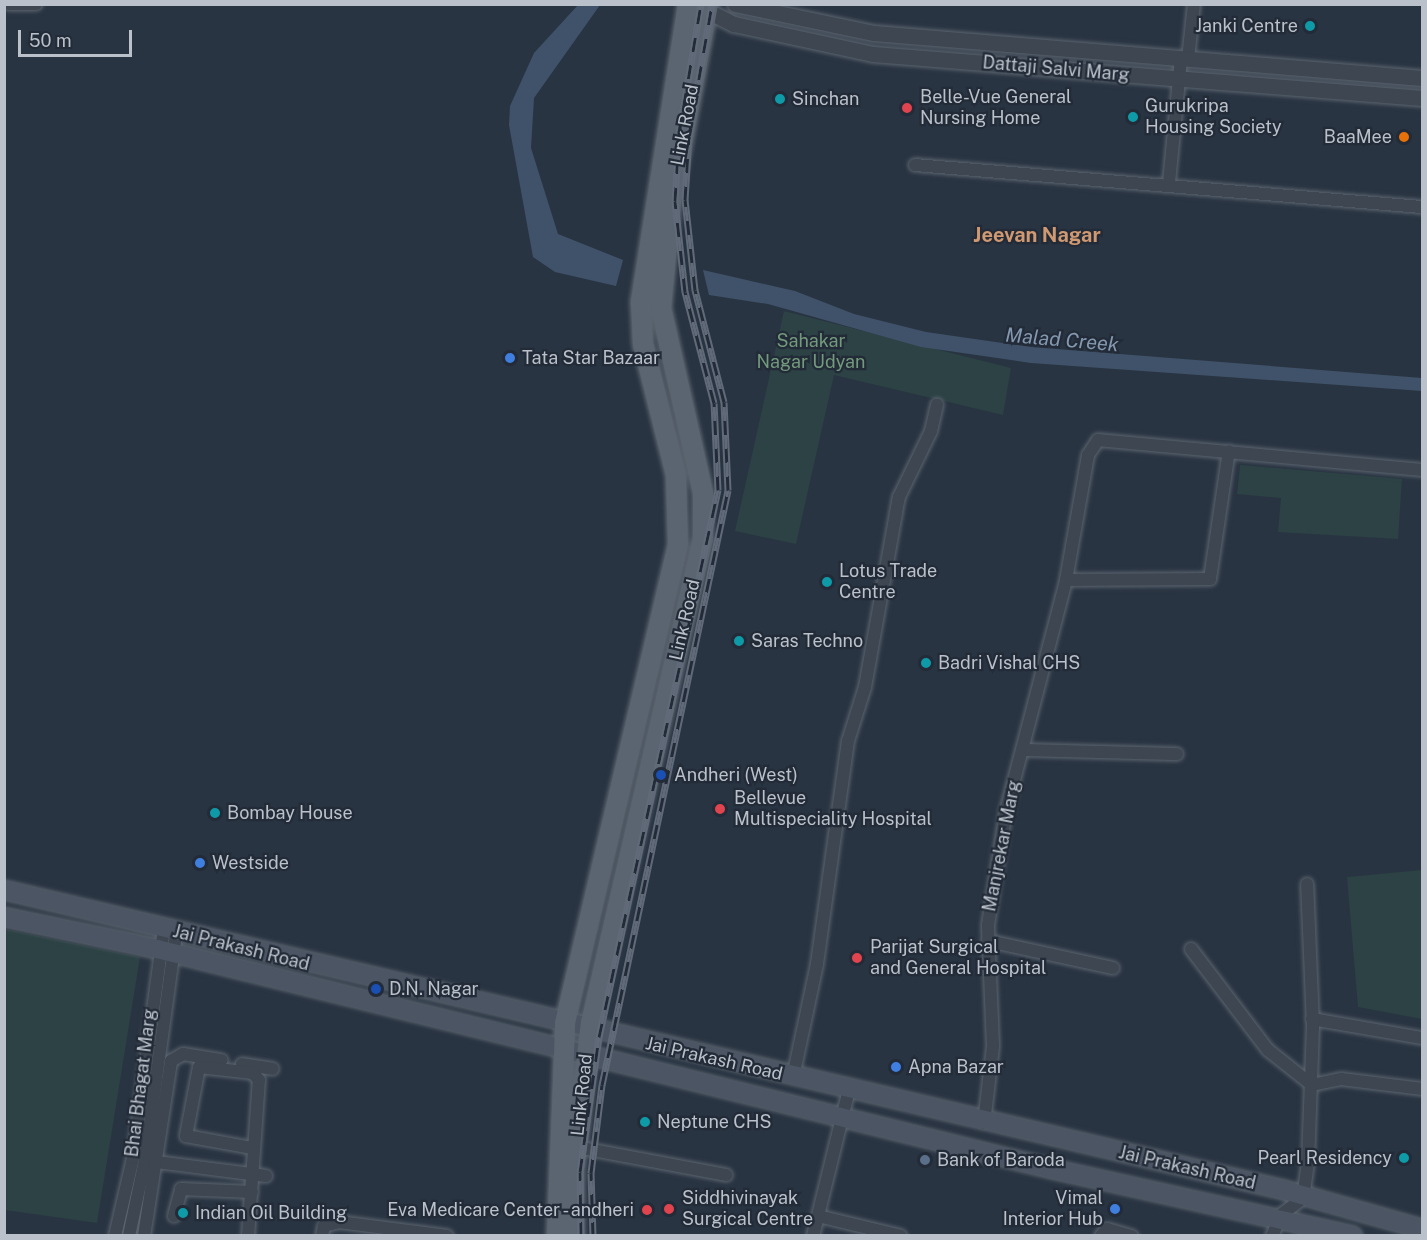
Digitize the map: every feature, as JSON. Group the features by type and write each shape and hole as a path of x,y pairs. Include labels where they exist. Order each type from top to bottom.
{"main road":[{"name":"Link Road","path":"574,1236 562,1052 565,1023 678,544 676,475 643,344 641,302 688,4"},
{"name":"Link Road","path":"557,1236 567,1145 590,1029 704,539 704,493 661,308 671,202 704,7"},
{"name":"Jai Prakash Road","path":"4,890 170,931 849,1089 984,1123 1304,1195 1422,1229"},
{"name":"Jai Prakash Road","path":"4,917 164,951 562,1052 1279,1225 1353,1236"}],"street":[{"path":"9,4 36,4"},
{"name":"Dattaji Salvi Marg","path":"735,4 874,33 1422,78"},
{"path":"1169,183 1179,79 1194,4"},
{"name":"Dattaji Salvi Marg","path":"704,7 873,54 1422,98"},
{"path":"915,165 1169,183 1422,207"},
{"path":"794,1077 817,964 848,741 865,687 898,497 931,431 937,405"},
{"name":"Manjrekar Marg","path":"984,1123 993,1046 988,941 1006,811 1066,580 1090,445 1110,440 1229,451"},
{"path":"1066,580 1210,579 1229,451 1422,470"},
{"path":"1023,750 1176,754"},
{"path":"1272,1236 1304,1195 1312,1085 1307,884"},
{"path":"144,1236 144,1160 159,990 164,951 170,931"},
{"path":"988,941 1113,968"},
{"path":"1191,949 1268,1050 1312,1085"},
{"path":"1312,1019 1422,1038"},
{"path":"129,1236 144,1160 171,1061 177,1056 273,1069"},
{"path":"248,1236 252,1192 256,1076 199,1067 186,1136 253,1148"},
{"path":"1312,1085 1341,1079 1422,1089"},
{"path":"813,1236 849,1089"},
{"path":"567,1145 726,1175"},
{"path":"144,1160 266,1176"},
{"name":"Bhai Bhagat Marg","path":"115,1236 144,1160"},
{"path":"174,1216 182,1189 252,1192"},
{"path":"818,1216 901,1236"},
{"path":"322,1236 324,1226 339,1222 447,1236"},
{"path":"1101,1236 1107,1229 1132,1236"}],"green space":[{"name":"Sahakar Nagar Udyan","path":"784,311 1011,368 1003,415 834,375 796,544 735,531"},
{"path":"1240,465 1402,479 1398,539 1278,532 1281,498 1237,494"},
{"path":"1422,870 1422,1019 1358,1007 1347,877"},
{"path":"5,929 140,957 97,1223 5,1210"}],"water":[{"path":"578,5 600,5 534,98 531,148 558,234 623,260 616,286 555,272 533,257 509,125 510,106 534,53"},
{"path":"703,270 795,291 854,314 926,332 1031,347 1422,378 1422,391 1031,363 921,347 768,304 709,295"}],"railway":[{"path":"581,1236 580,1172 599,1037 718,490 714,403 685,292 675,201 679,134 701,4"},
{"path":"593,1236 591,1173 602,1085 728,490 724,402 695,290 685,200 689,135 712,4"}],"place":[{"name":"Janki Centre","path":"1310,26"},
{"name":"Sinchan","path":"780,99"},
{"name":"Belle-Vue General Nursing Home","path":"907,108"},
{"name":"Gurukripa Housing Society","path":"1133,117"},
{"name":"BaaMee","path":"1404,137"},
{"name":"Tata Star Bazaar","path":"510,358"},
{"name":"Lotus Trade Centre","path":"827,582"},
{"name":"Saras Techno","path":"739,641"},
{"name":"Badri Vishal CHS","path":"926,663"},
{"name":"Andheri (West)","path":"661,775"},
{"name":"Bellevue Multispeciality Hospital","path":"720,809"},
{"name":"Bombay House","path":"215,813"},
{"name":"Westside","path":"200,863"},
{"name":"Parijat Surgical and General Hospital","path":"857,958"},
{"name":"D.N. Nagar","path":"376,989"},
{"name":"Apna Bazar","path":"896,1067"},
{"name":"Neptune CHS","path":"645,1122"},
{"name":"Pearl Residency","path":"1404,1158"},
{"name":"Bank of Baroda","path":"925,1160"},
{"name":"Siddhivinayak Surgical Centre","path":"669,1209"},
{"name":"Vimal Interior Hub","path":"1115,1209"},
{"name":"Eva Medicare Center - andheri","path":"647,1210"},
{"name":"Indian Oil Building","path":"183,1213"}],"district":[{"name":"Jeevan Nagar","path":"1037,235"}],"water label":[{"name":"Malad Creek","path":"1062,340"}]}
